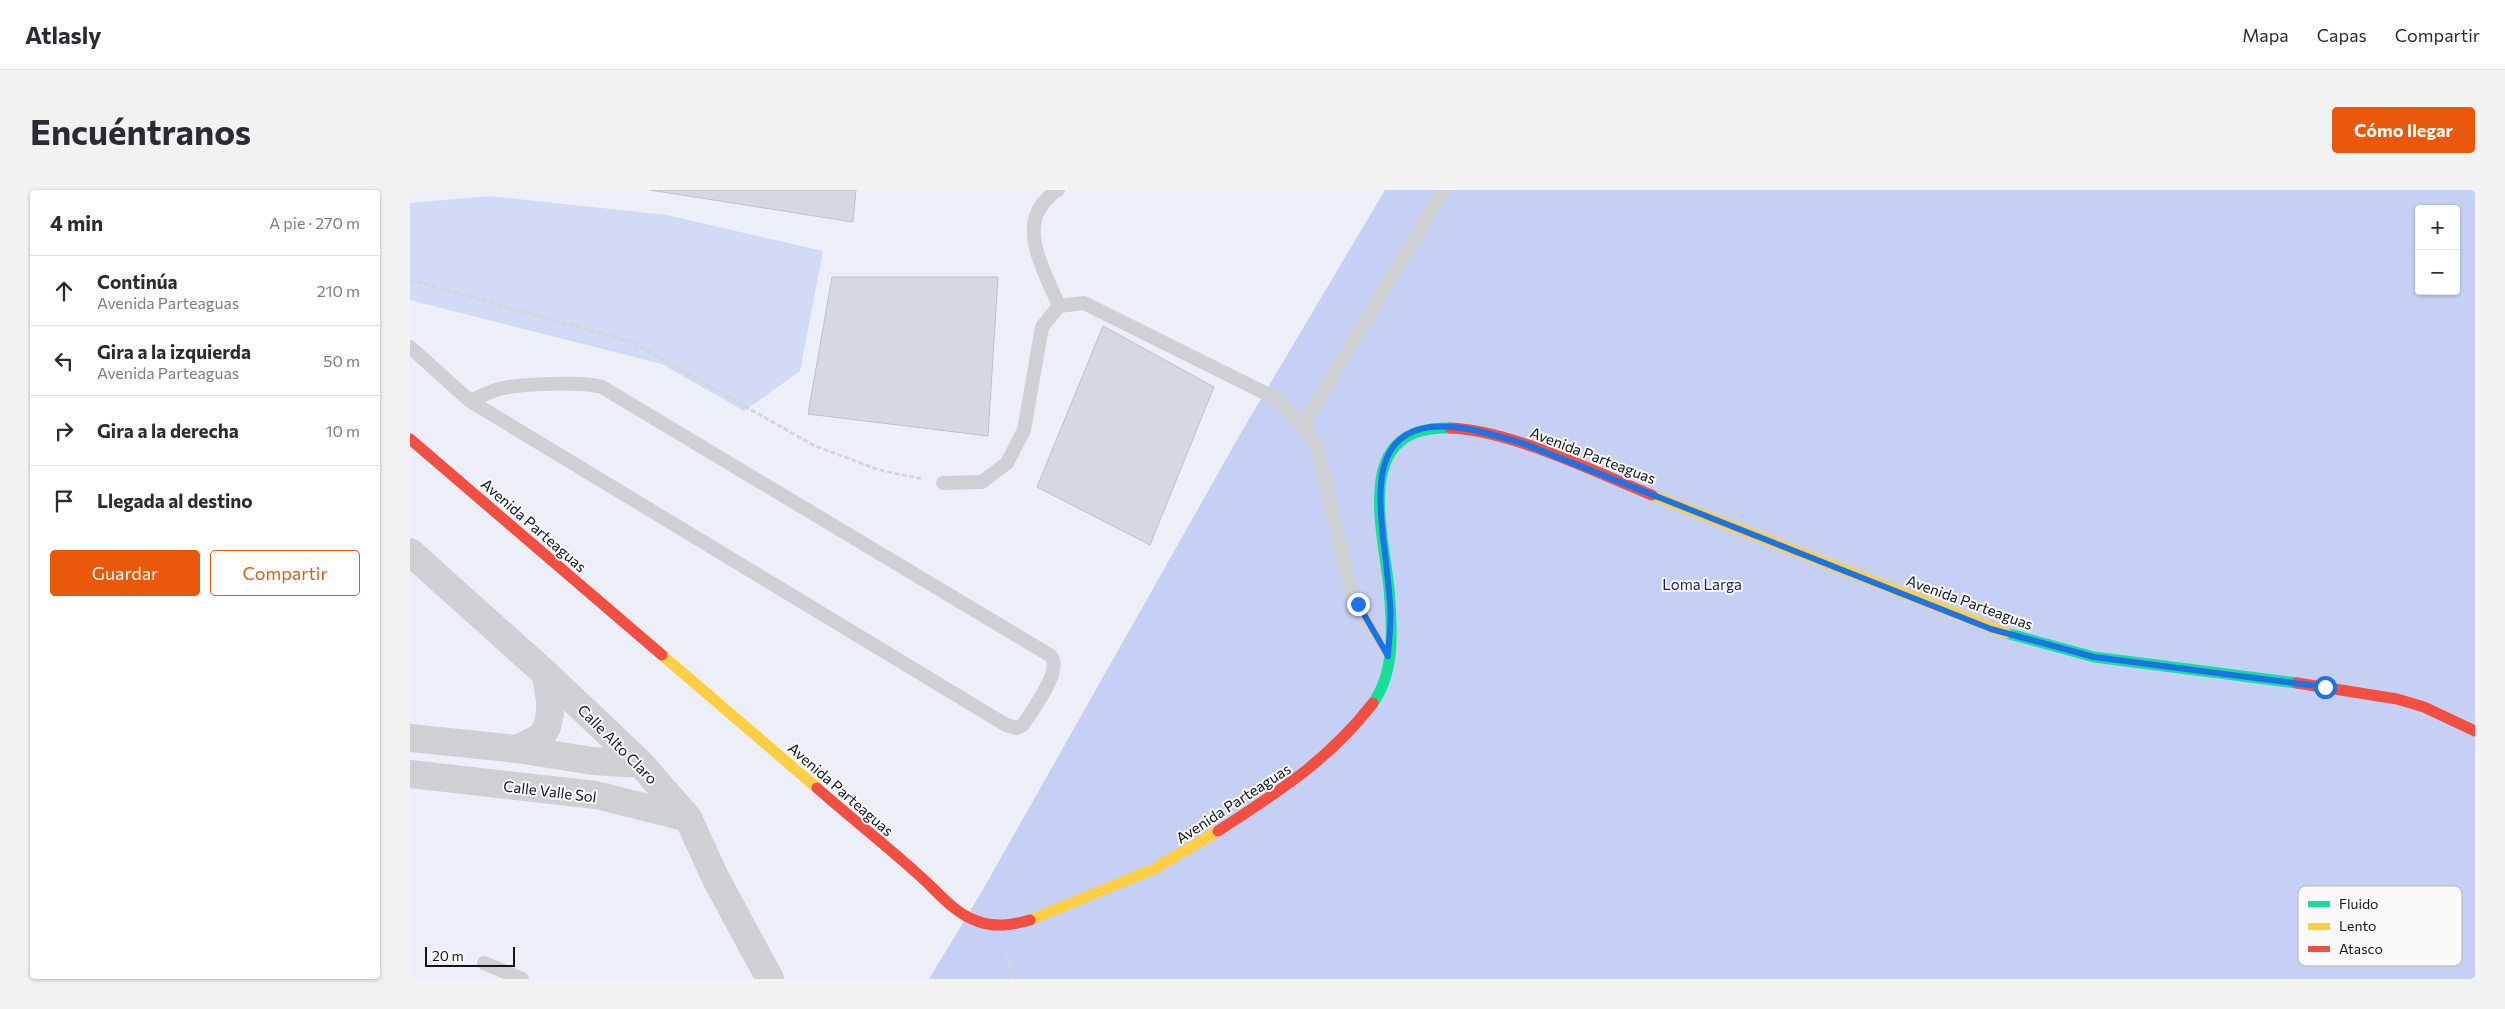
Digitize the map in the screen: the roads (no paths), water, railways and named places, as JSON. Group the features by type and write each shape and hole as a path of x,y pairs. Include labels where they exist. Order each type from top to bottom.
{"street":[{"name":"Avenida Parteaguas","path":"410,439 914,872 941,898 975,922 1001,926 1038,917 1167,862 1288,788 1330,753 1372,703 1384,684 1388,656 1390,606 1380,501 1380,478 1386,461 1393,448 1401,439 1414,431 1433,427 1471,430 1522,443 1991,629 2094,657 2315,685 2397,699 2424,707 2475,731"},
{"name":"Calle Alto Claro","path":"410,552 546,674 641,764 688,818 716,879 770,979"},
{"path":"517,749 541,737 547,727 550,701 546,674"},
{"path":"410,738 517,749 593,761 641,764"},
{"name":"Calle Valle Sol","path":"410,774 596,795 688,818"}],"lane":[{"path":"1058,190 1043,203 1036,214 1034,232 1035,244 1059,306"},
{"path":"1303,425 1444,190"},
{"path":"944,483 982,482 1007,463 1024,430 1042,327 1059,306 1084,303 1275,398 1303,425 1318,451 1348,580 1358,604 1388,656"},
{"path":"410,347 470,401 1006,725 1016,728 1023,725 1054,674 1055,664 1051,656 602,387 587,384 512,387 499,389 470,401"},
{"path":"484,963 522,979"}],"park label":[{"name":"Loma Larga","path":"1702,584"}]}
